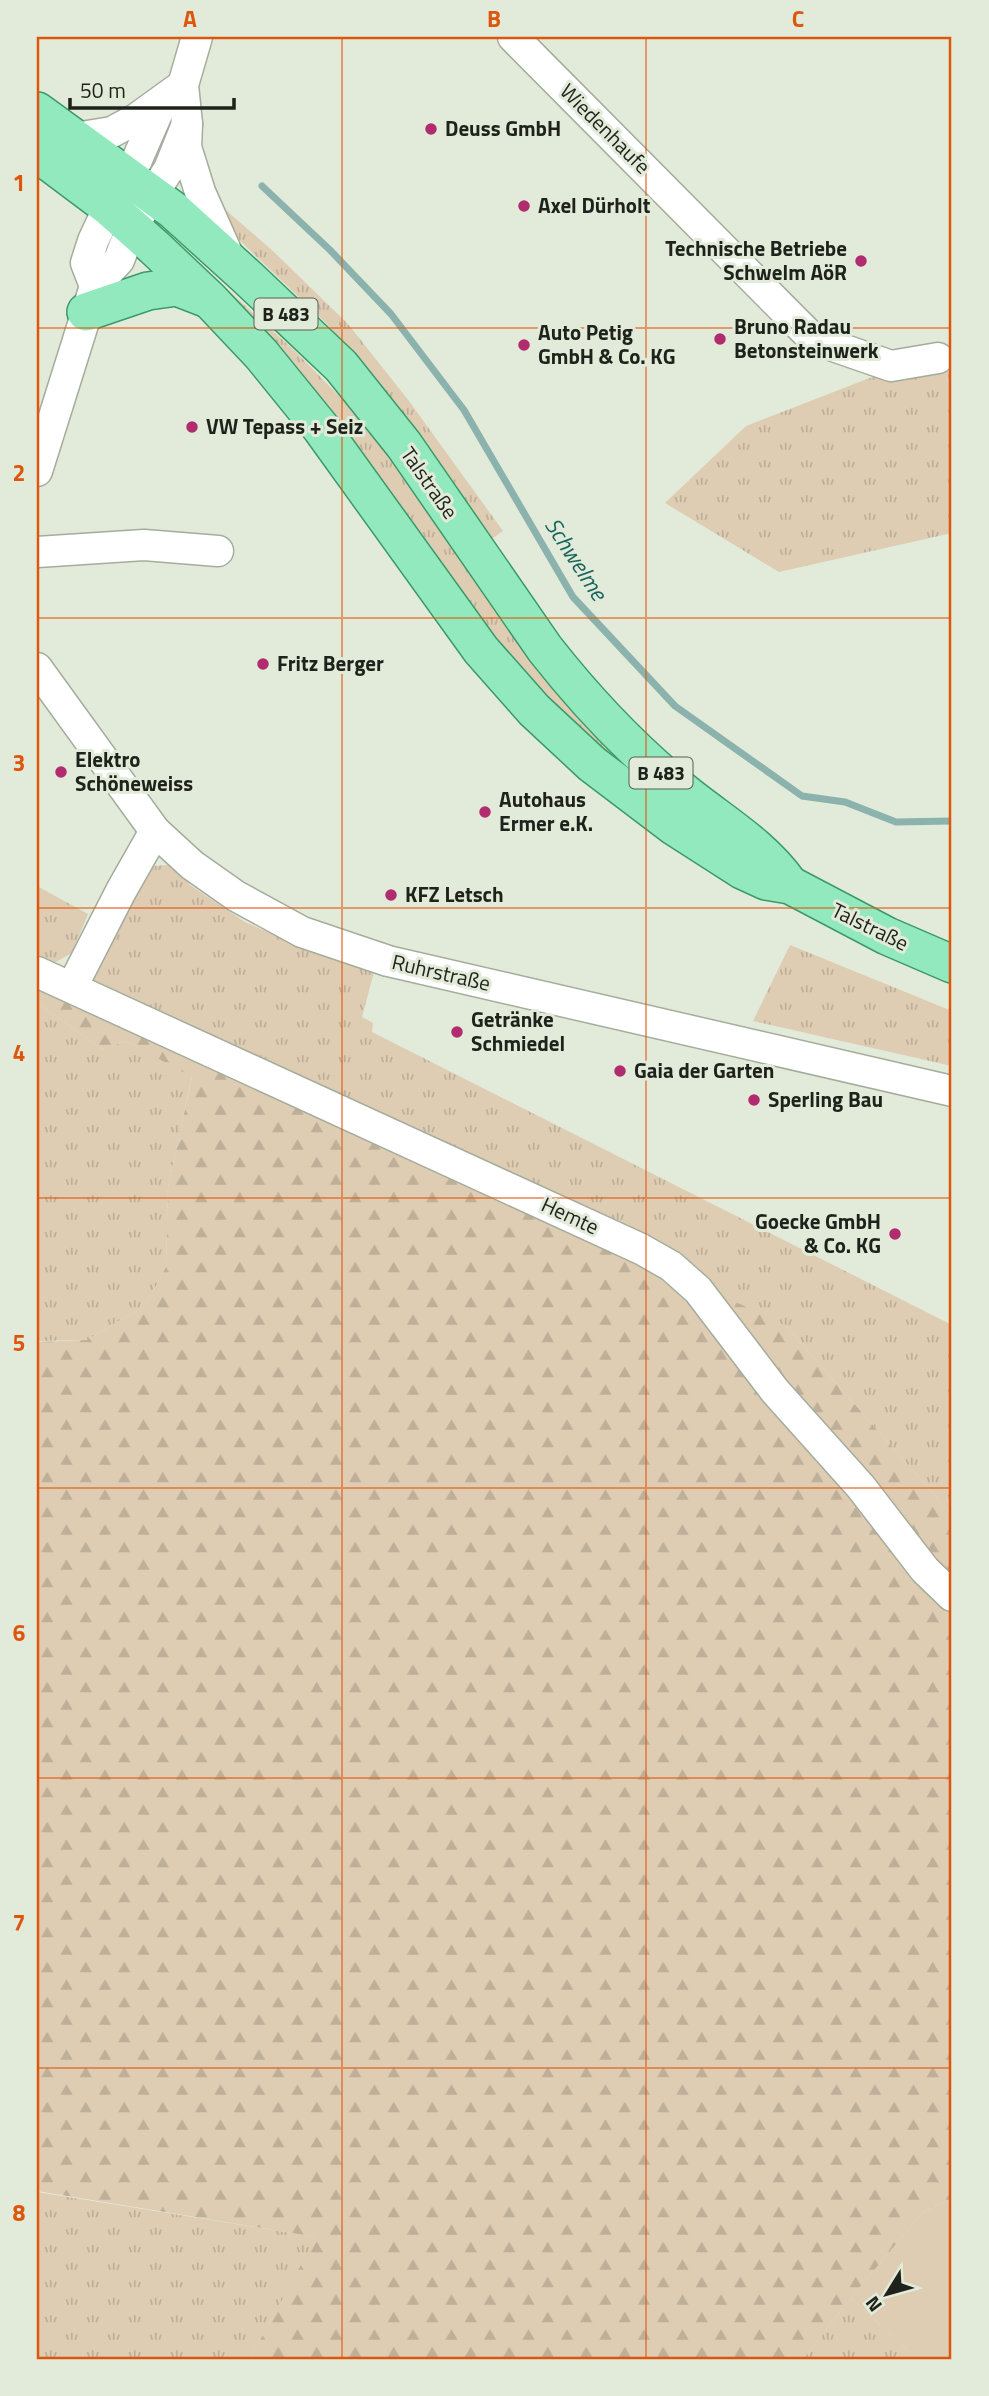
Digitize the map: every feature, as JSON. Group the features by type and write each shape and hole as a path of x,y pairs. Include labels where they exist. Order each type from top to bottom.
{"main road":[{"name":"Talstraße","path":"37,111 75,138 131,202 209,299 261,354 321,428 464,629 534,710 592,764 675,827 742,870 766,881 790,885 887,936 952,964"},
{"name":"Talstraße","path":"37,153 131,202 231,262 341,366 404,445 545,649 596,710 659,772 776,866 790,885"},
{"path":"91,299 177,287 209,299"}],"street":[{"path":"131,202 197,37"},
{"name":"Wiedenhaufe","path":"513,37 813,339 891,366 938,358"},
{"path":"173,92 187,124 187,147 200,192 231,262"},
{"path":"75,138 112,132 173,92"},
{"path":"37,471 91,299 86,263 93,241 131,202 169,169 187,124"},
{"path":"37,552 144,545 218,551"},
{"name":"Ruhrstraße","path":"37,668 155,831 192,865 247,902 302,932 388,961 952,1091"},
{"path":"72,987 155,831"},
{"name":"Hemte","path":"37,972 641,1249 671,1266 698,1290 775,1391 861,1486 925,1570 952,1596"}],"green space":[{"path":"220,205 274,252 348,324 409,401 503,531 489,541 329,326 237,238 228,227"},
{"path":"182,248 295,351 342,399 668,798 565,724 178,249"},
{"path":"952,371 952,533 779,572 665,503 746,426 880,374"},
{"path":"167,865 179,870 190,885 245,922 374,972 362,1017 373,1023 372,1032 952,1325 952,1515 786,1326 82,1005 140,874 154,866"},
{"path":"37,886 88,914 72,953 54,963 37,957"},
{"path":"790,945 952,1011 952,1066 753,1021"},
{"path":"37,984 340,1113 786,1326 952,1515 952,2199 923,2212 803,2359 250,2359 316,2237 37,2191 37,1342 87,1340 146,1305 166,1267 168,1187 192,1077 126,1041 102,1049 37,1003"},
{"path":"37,1003 102,1049 126,1041 192,1076 168,1187 166,1267 146,1305 87,1340 37,1341"},
{"path":"37,2192 317,2237 250,2359 37,2359"},
{"path":"952,2199 952,2359 917,2359 851,2298 923,2212"},
{"path":"851,2298 917,2359 803,2359"}],"waterway":[{"name":"Schwelme","path":"262,186 330,250 391,314 464,410 573,597 675,706 802,796 845,802 896,822 952,821"}],"place":[{"name":"Deuss GmbH","path":"431,129"},
{"name":"Axel Dürholt","path":"524,206"},
{"name":"Technische Betriebe Schwelm AöR","path":"861,261"},
{"name":"Bruno Radau Betonsteinwerk","path":"720,339"},
{"name":"Auto Petig GmbH & Co. KG","path":"524,345"},
{"name":"VW Tepass + Seiz","path":"192,427"},
{"name":"Fritz Berger","path":"263,664"},
{"name":"Elektro Schöneweiss","path":"61,772"},
{"name":"Autohaus Ermer e.K.","path":"485,812"},
{"name":"KFZ Letsch","path":"391,895"},
{"name":"Getränke Schmiedel","path":"457,1032"},
{"name":"Gaia der Garten","path":"620,1071"},
{"name":"Sperling Bau","path":"754,1100"},
{"name":"Goecke GmbH & Co. KG","path":"895,1234"}]}
